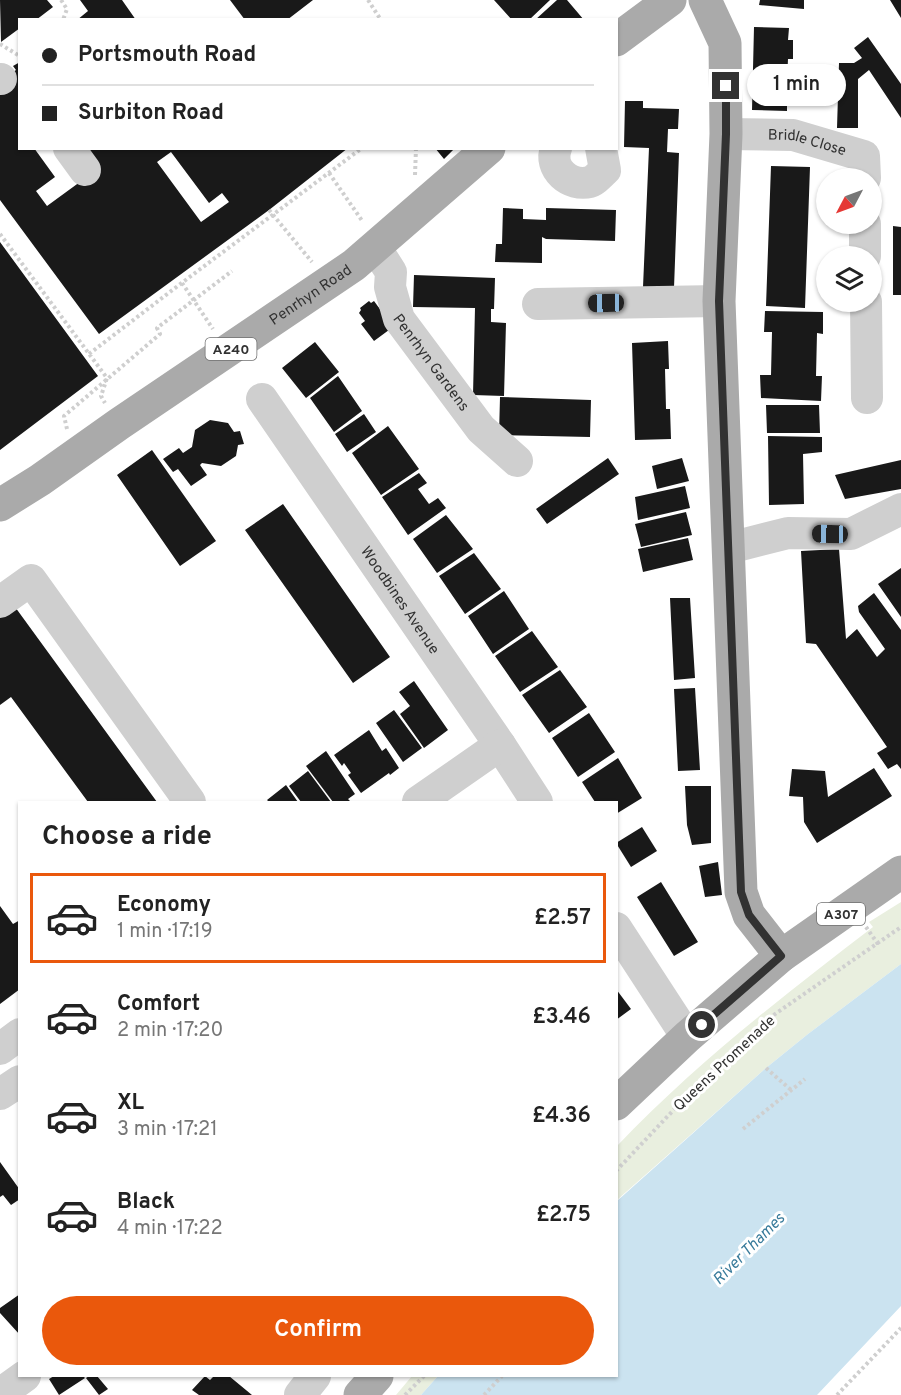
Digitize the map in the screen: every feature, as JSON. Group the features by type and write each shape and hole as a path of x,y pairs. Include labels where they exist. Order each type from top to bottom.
{"main road":[{"path":"618,39 670,0"},
{"path":"705,0 725,43 726,134 719,301 741,892 749,915 781,956"},
{"name":"Penrhyn Road","path":"0,505 326,284 370,235 486,150"},
{"name":"A307","path":"618,1102 687,1037 781,956 901,872"},
{"path":"360,1395 376,1377"}],"street":[{"name":"Bridle Close","path":"726,134 793,135 864,156 865,168"},
{"path":"555,150 553,155 559,173 573,183 591,182 605,170 601,150"},
{"name":"Penrhyn Gardens","path":"370,235 391,272 390,287 399,319 481,429 517,461"},
{"path":"538,304 719,301"},
{"path":"866,312 867,398"},
{"name":"Woodbines Avenue","path":"261,399 500,744 536,801"},
{"path":"729,548 788,533 851,534 901,509"},
{"path":"0,602 31,580 189,801"},
{"path":"419,801 500,744"},
{"path":"618,931 687,1037"},
{"path":"0,1049 18,1036"},
{"path":"0,1094 18,1082"},
{"path":"0,1394 24,1377"}],"path":[{"path":"61,0 67,9 64,18"},
{"path":"368,0 380,18"},
{"path":"0,44 6,71"},
{"path":"89,354 359,150"},
{"path":"415,183 416,150"},
{"path":"329,173 370,235"},
{"path":"268,210 313,263"},
{"path":"0,234 107,378"},
{"path":"68,430 64,416 160,333 156,328 232,271"},
{"path":"182,283 213,330"},
{"path":"105,404 100,396 107,378"},
{"path":"866,927 878,944"},
{"name":"Queens Promenade","path":"618,1169 699,1083 762,1023 901,927"},
{"path":"757,1019 762,1023"},
{"path":"766,1068 791,1090"},
{"path":"743,1129 805,1079"},
{"path":"837,1395 901,1328"},
{"path":"405,1395 423,1377"},
{"path":"484,1395 501,1377"}],"green space":[{"path":"901,902 901,964 766,1068 618,1199 618,1145 709,1059 773,1005 873,927 869,922"},
{"path":"411,1377 437,1377 421,1395 396,1395"}],"water":[{"name":"River Thames","path":"901,964 901,1306 817,1395 421,1395 437,1377 618,1377 618,1200 766,1068"}],"building":[{"path":"0,0 47,0 53,7 39,18 18,18 18,29 1,42"},
{"path":"80,0 122,0 135,18 79,18 88,11"},
{"path":"230,0 313,0 290,18 244,18"},
{"path":"494,0 550,0 531,18 510,18"},
{"path":"557,0 567,0 582,18 537,18"},
{"path":"760,0 804,0 804,9 759,5"},
{"path":"890,0 901,0 901,18"},
{"path":"754,27 789,28 788,40 793,40 793,59 788,59 787,80 793,80 792,99 787,99 787,111 752,110"},
{"path":"868,37 901,84 901,118 869,70 858,79 858,128 837,128 839,63 854,63 862,58 854,48"},
{"path":"18,63 18,150 35,150 55,177 36,191 47,206 84,179 62,150 345,150 269,210 99,334 0,200 0,81 16,70 13,66","holes":["171,152 209,203 222,193 229,202 201,222 157,162"]},
{"path":"625,101 643,101 643,108 679,109 678,129 668,129 667,152 679,153 674,288 643,287 649,148 624,147"},
{"path":"437,150 453,150 444,159"},
{"path":"771,166 810,167 805,308 766,306"},
{"path":"503,208 523,209 523,219 546,220 546,208 616,210 615,241 542,237 542,263 495,262 496,244 502,244"},
{"path":"893,226 901,227 901,295 893,295"},
{"path":"0,242 98,376 0,450"},
{"path":"414,275 495,278 494,309 491,309 491,322 506,323 504,396 473,395 475,308 413,307"},
{"path":"369,301 371,303 374,301 393,327 374,341 361,324 365,321 359,313 360,308"},
{"path":"765,311 823,312 823,334 817,333 816,376 822,376 821,401 761,398 760,375 771,375 772,332 764,332"},
{"path":"668,341 669,369 665,369 666,409 670,409 671,439 635,440 632,343"},
{"path":"315,342 339,372 306,398 282,368"},
{"path":"338,376 362,411 334,432 310,398"},
{"path":"500,397 591,400 590,437 499,435"},
{"path":"766,405 819,405 820,433 767,433"},
{"path":"364,414 376,432 347,452 335,434"},
{"path":"210,420 228,423 234,432 240,431 244,444 238,445 236,456 221,466 202,463 200,465 207,475 191,486 178,469 173,472 163,459 179,448 183,453 192,447 195,430"},
{"path":"388,426 419,469 381,495 352,453"},
{"path":"768,436 822,437 822,452 803,454 804,504 769,505"},
{"path":"152,450 216,541 180,566 117,475"},
{"path":"608,458 619,474 547,524 536,509"},
{"path":"682,458 689,481 657,489 652,466"},
{"path":"901,460 901,489 845,499 835,475"},
{"path":"419,473 427,483 418,489 429,504 438,498 446,508 408,535 382,497"},
{"path":"685,486 690,508 638,520 635,497"},
{"path":"283,504 390,657 353,683 245,530"},
{"path":"686,512 692,535 641,547 635,524"},
{"path":"446,515 473,549 437,573 413,539"},
{"path":"688,538 693,560 643,572 638,549"},
{"path":"839,549 846,639 857,629 877,657 885,649 859,612 858,606 874,593 901,630 901,769 897,764 888,769 877,753 887,747 816,644 806,643 801,551"},
{"path":"474,553 501,589 465,614 439,576"},
{"path":"901,568 901,617 878,584"},
{"path":"504,591 529,629 493,654 468,616"},
{"path":"670,598 690,598 695,678 674,680"},
{"path":"10,600 156,801 87,801 11,697 0,705 0,608"},
{"path":"532,631 558,667 520,692 495,656"},
{"path":"560,670 587,707 549,733 522,695"},
{"path":"414,681 448,730 424,748 400,714 410,706 399,692"},
{"path":"695,688 700,770 678,771 674,689"},
{"path":"394,710 422,748 403,762 376,723"},
{"path":"589,713 615,752 578,777 552,738"},
{"path":"369,730 382,751 386,748 399,768 361,793 348,775 351,773 344,763 342,766 334,755"},
{"path":"326,751 355,794 348,799 350,801 332,801 306,766"},
{"path":"618,758 642,798 618,813 618,801 594,801 582,782"},
{"path":"874,768 892,796 817,843 804,822 803,797 789,796 792,769 825,771 828,797"},
{"path":"308,771 330,801 300,801 289,786"},
{"path":"286,785 297,801 268,801"},
{"path":"685,786 711,786 711,843 692,845 687,825"},
{"path":"642,827 657,851 631,867 618,846 618,842"},
{"path":"718,862 722,895 705,897 699,866"},
{"path":"661,882 698,942 674,956 637,897"},
{"path":"0,906 13,924 18,921 18,990 0,1004"},
{"path":"618,992 631,1009 618,1019"},
{"path":"0,1162 18,1187 18,1200 11,1205 3,1195 0,1197"},
{"path":"18,1295 18,1333 0,1313 0,1308"},
{"path":"52,1377 85,1378 59,1395 49,1379"},
{"path":"98,1377 108,1389 99,1395 86,1378"},
{"path":"204,1377 210,1380 213,1377 230,1377 252,1395 199,1395 192,1390"}],"route":[{"path":"702,1025 781,956 749,915 741,892 719,301 726,86"}]}
